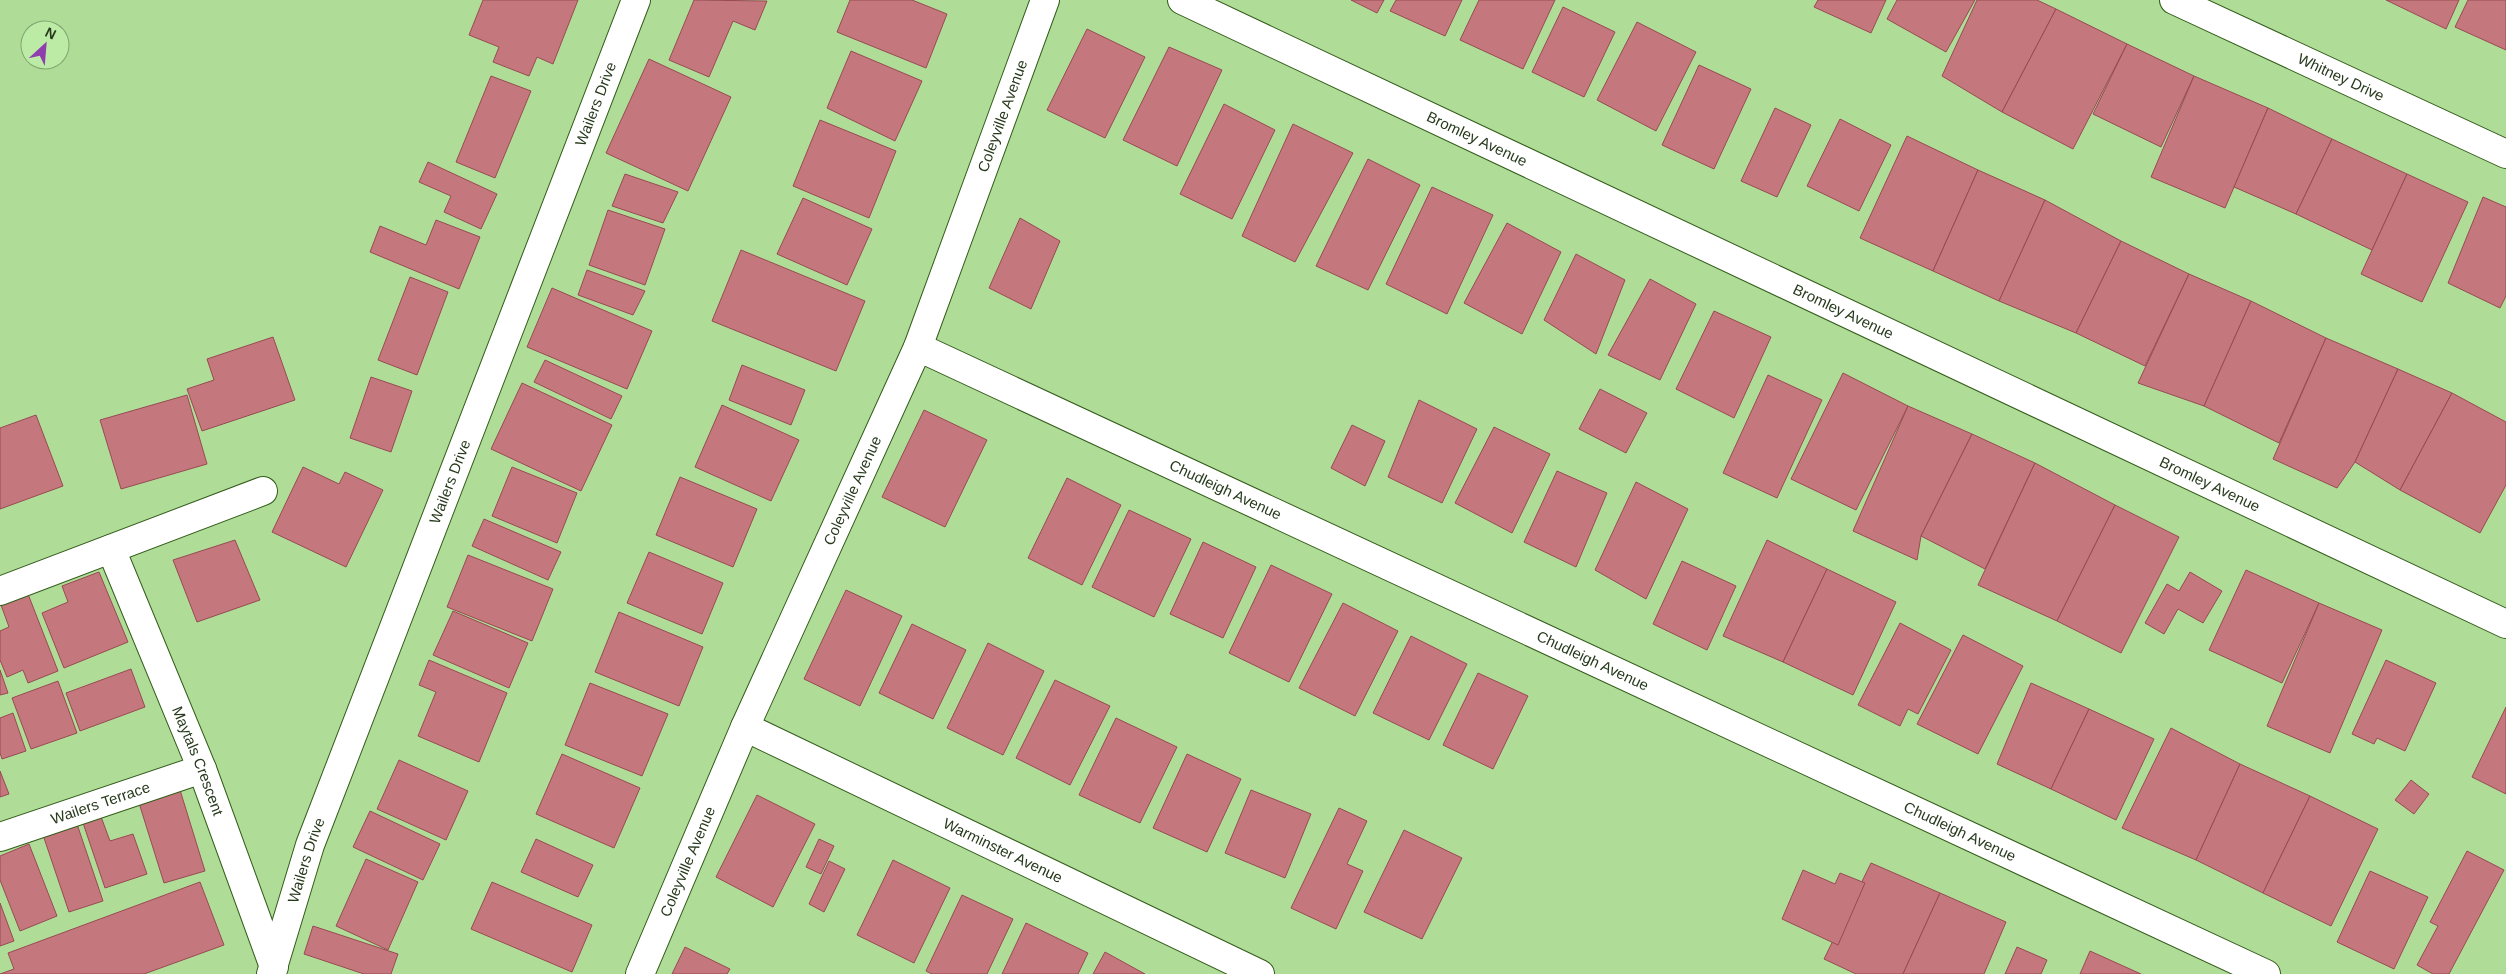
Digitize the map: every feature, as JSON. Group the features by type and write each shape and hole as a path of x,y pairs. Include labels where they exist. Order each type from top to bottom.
{"street":[{"name":"Wailers Drive","path":"273,970 310,845 636,0"},
{"name":"Coleyville Avenue","path":"640,974 745,727 918,347 1045,0"},
{"name":"Bromley Avenue","path":"1182,0 2506,624"},
{"name":"Whitney Drive","path":"2174,0 2506,154"},
{"name":"Chudleigh Avenue","path":"918,347 2266,974"},
{"path":"0,591 263,491"},
{"name":"Maytals Crescent","path":"111,549 202,769 273,970"},
{"name":"Warminster Avenue","path":"745,727 1260,974"},
{"name":"Wailers Terrace","path":"0,837 202,769"}],"building":[{"path":"483,0 578,0 553,64 537,57 529,76 493,62 499,47 469,35"},
{"path":"694,0 767,1 755,30 733,21 709,77 669,60"},
{"path":"850,0 912,0 947,14 926,68 837,32"},
{"path":"1351,0 1384,0 1377,13"},
{"path":"1396,0 1462,0 1445,36 1390,11"},
{"path":"1479,0 1555,0 1523,69 1460,40"},
{"path":"1818,0 1886,0 1871,33 1814,7"},
{"path":"1897,0 1975,0 1946,52 1887,19"},
{"path":"1977,0 2037,0 2056,9 2002,112 1942,76"},
{"path":"2386,0 2459,0 2446,29"},
{"path":"2468,0 2506,0 2506,50 2455,27"},
{"path":"1563,7 1615,32 1584,97 1532,72"},
{"path":"2056,9 2127,44 2073,149 2002,112"},
{"path":"1637,22 1696,52 1656,131 1597,100"},
{"path":"1087,29 1145,57 1105,138 1047,110"},
{"path":"2127,44 2194,76 2161,147 2093,114"},
{"path":"1169,47 1222,70 1177,166 1123,140"},
{"path":"851,51 922,81 895,141 827,108"},
{"path":"649,59 731,97 688,191 606,153"},
{"path":"1699,65 1751,89 1714,169 1662,145"},
{"path":"491,76 531,91 495,178 456,162"},
{"path":"2194,76 2268,108 2225,208 2151,177"},
{"path":"1224,104 1275,130 1232,219 1180,194"},
{"path":"1775,108 1811,125 1777,197 1741,181"},
{"path":"2268,108 2332,139 2296,214 2234,187"},
{"path":"1840,119 1891,145 1859,211 1807,186"},
{"path":"820,120 896,151 869,218 793,186"},
{"path":"1293,124 1353,153 1295,262 1242,236"},
{"path":"1907,136 1978,170 1933,271 1860,238"},
{"path":"2332,139 2407,174 2372,250 2296,214"},
{"path":"1368,159 1420,185 1368,290 1316,266"},
{"path":"428,162 497,194 481,229 444,212 451,196 419,182"},
{"path":"1978,170 2045,200 1999,301 1933,271"},
{"path":"625,174 678,192 663,223 612,206"},
{"path":"2407,174 2468,202 2422,302 2361,274"},
{"path":"1432,187 1493,215 1447,314 1386,284"},
{"path":"2483,197 2506,207 2506,296 2500,308 2448,283"},
{"path":"803,198 872,229 847,285 777,254"},
{"path":"2045,200 2121,241 2076,333 1999,301"},
{"path":"608,210 665,229 645,285 589,265"},
{"path":"1020,218 1060,241 1031,309 989,288"},
{"path":"436,220 480,237 459,289 370,252 380,226 426,245"},
{"path":"1507,223 1561,252 1522,334 1464,303"},
{"path":"2121,241 2189,274 2145,366 2076,333"},
{"path":"741,250 865,301 836,371 712,321"},
{"path":"1576,254 1625,280 1596,354 1544,320"},
{"path":"587,270 645,291 633,315 578,295"},
{"path":"2189,274 2251,301 2204,406 2138,383"},
{"path":"410,277 448,292 417,375 378,360"},
{"path":"1650,279 1696,304 1660,380 1608,355"},
{"path":"552,288 652,331 627,389 527,347"},
{"path":"2251,301 2326,338 2279,443 2204,406"},
{"path":"1714,311 1771,337 1734,418 1676,389"},
{"path":"273,337 295,400 202,431 187,389 214,380 207,359"},
{"path":"2326,338 2398,369 2355,462 2337,488 2273,459"},
{"path":"545,360 622,396 611,419 534,382"},
{"path":"742,365 805,390 791,425 729,400"},
{"path":"2398,369 2452,393 2400,490 2355,462"},
{"path":"1843,373 1908,406 1856,510 1791,479"},
{"path":"1768,375 1822,400 1777,498 1723,473"},
{"path":"371,377 412,391 391,452 350,438"},
{"path":"522,383 612,425 581,491 491,449"},
{"path":"1600,389 1647,413 1626,453 1579,429"},
{"path":"2452,393 2506,422 2506,485 2480,533 2400,490"},
{"path":"187,395 207,464 121,489 100,420"},
{"path":"1419,400 1477,429 1442,503 1388,477"},
{"path":"722,405 799,440 771,501 695,467"},
{"path":"1908,406 1972,434 1921,536 1917,560 1853,531"},
{"path":"924,410 987,440 945,527 882,497"},
{"path":"36,415 63,486 0,509 0,428"},
{"path":"1352,425 1385,441 1365,486 1331,468"},
{"path":"1494,427 1550,454 1512,533 1455,503"},
{"path":"1972,434 2035,463 1985,569 1921,536"},
{"path":"2035,463 2115,505 2057,621 1978,585"},
{"path":"303,467 339,484 345,472 383,490 346,567 272,532"},
{"path":"512,467 577,493 557,543 492,516"},
{"path":"1557,471 1607,493 1576,567 1524,542"},
{"path":"680,477 757,509 733,567 656,535"},
{"path":"1067,478 1121,505 1082,585 1028,558"},
{"path":"1636,482 1688,509 1646,599 1595,570"},
{"path":"2115,505 2179,537 2121,653 2057,621"},
{"path":"1129,510 1191,539 1154,617 1092,587"},
{"path":"484,519 561,552 548,580 472,546"},
{"path":"235,540 260,600 197,622 173,560"},
{"path":"1767,540 1827,569 1783,662 1723,636"},
{"path":"1203,542 1256,567 1223,638 1170,614"},
{"path":"649,552 723,583 702,634 627,603"},
{"path":"468,555 553,589 532,641 447,607"},
{"path":"1682,561 1736,586 1707,650 1653,624"},
{"path":"1271,565 1332,594 1289,682 1229,653"},
{"path":"1827,569 1896,602 1853,695 1783,662"},
{"path":"2246,570 2319,603 2282,683 2209,650"},
{"path":"99,572 128,642 64,668 42,613 68,602 62,586"},
{"path":"2190,572 2222,591 2203,623 2178,609 2164,634 2145,623 2167,584 2179,591"},
{"path":"846,590 902,616 860,706 804,679"},
{"path":"28,594 58,671 28,683 23,670 7,677 0,660 0,631 9,627 1,605"},
{"path":"1343,603 1398,631 1355,716 1299,688"},
{"path":"2319,603 2382,630 2330,753 2267,726"},
{"path":"453,611 528,643 509,688 433,655"},
{"path":"619,612 703,647 679,706 595,672"},
{"path":"1900,623 1951,650 1918,714 1908,709 1900,726 1858,705"},
{"path":"912,624 966,650 933,719 879,693"},
{"path":"1963,635 2023,666 1978,754 1917,724"},
{"path":"1411,636 1467,664 1429,740 1373,713"},
{"path":"988,643 1044,671 1003,755 947,728"},
{"path":"429,660 507,693 479,762 418,736 436,692 419,685"},
{"path":"2386,660 2436,683 2405,751 2377,738 2374,744 2352,734"},
{"path":"131,669 145,707 80,731 66,693"},
{"path":"0,670 8,693 0,695"},
{"path":"1478,673 1528,696 1493,769 1443,745"},
{"path":"1055,680 1110,706 1070,785 1016,758"},
{"path":"58,681 77,733 31,749 12,698"},
{"path":"590,683 668,714 642,776 565,745"},
{"path":"2031,683 2089,709 2051,789 1997,764"},
{"path":"2506,707 2506,794 2472,777"},
{"path":"2089,709 2154,739 2116,820 2051,789"},
{"path":"13,713 26,751 2,759 0,753 0,718"},
{"path":"1116,718 1177,747 1140,823 1079,795"},
{"path":"2171,728 2240,764 2196,860 2122,828"},
{"path":"562,754 640,788 614,848 536,814"},
{"path":"1187,754 1241,779 1207,852 1153,828"},
{"path":"399,760 468,791 446,840 377,809"},
{"path":"2240,764 2310,796 2263,893 2196,860"},
{"path":"0,771 9,794 0,797"},
{"path":"2411,780 2429,794 2414,814 2395,800"},
{"path":"180,790 205,871 164,883 139,803"},
{"path":"1251,790 1311,814 1285,878 1225,853"},
{"path":"757,795 815,824 773,907 716,877"},
{"path":"2310,796 2378,829 2331,926 2263,893"},
{"path":"1339,808 1367,821 1347,864 1363,871 1336,929 1291,908"},
{"path":"370,811 440,844 423,880 353,847"},
{"path":"100,814 110,841 133,834 147,874 105,888 82,820"},
{"path":"77,824 103,901 69,912 43,835"},
{"path":"1404,830 1462,858 1422,939 1364,912"},
{"path":"536,839 593,865 578,897 521,872"},
{"path":"819,839 834,846 821,874 806,867"},
{"path":"29,844 57,916 20,931 0,880 0,856"},
{"path":"2467,851 2504,870 2449,974 2433,974 2417,965 2438,926 2430,922"},
{"path":"366,859 418,882 388,950 336,926"},
{"path":"893,860 950,888 914,963 857,935"},
{"path":"829,861 845,869 824,912 809,904"},
{"path":"1871,863 1940,893 1903,974 1856,974 1824,959"},
{"path":"1803,870 1835,884 1840,873 1865,883 1838,945 1782,919"},
{"path":"2370,871 2428,897 2394,969 2337,942"},
{"path":"200,882 224,945 144,974 0,974 14,969 8,953"},
{"path":"492,882 592,925 572,972 471,929"},
{"path":"1940,893 2006,922 1984,974 1903,974"},
{"path":"962,895 1013,919 987,974 932,974 926,971"},
{"path":"0,903 14,941 0,946"},
{"path":"1026,923 1088,953 1078,974 1002,974"},
{"path":"313,926 398,954 391,974 364,974 304,954"},
{"path":"685,947 730,969 727,974 672,974"},
{"path":"2017,947 2047,960 2041,974 2005,974"},
{"path":"2090,951 2141,974 2080,974"},
{"path":"1105,952 1145,974 1093,974"}]}
